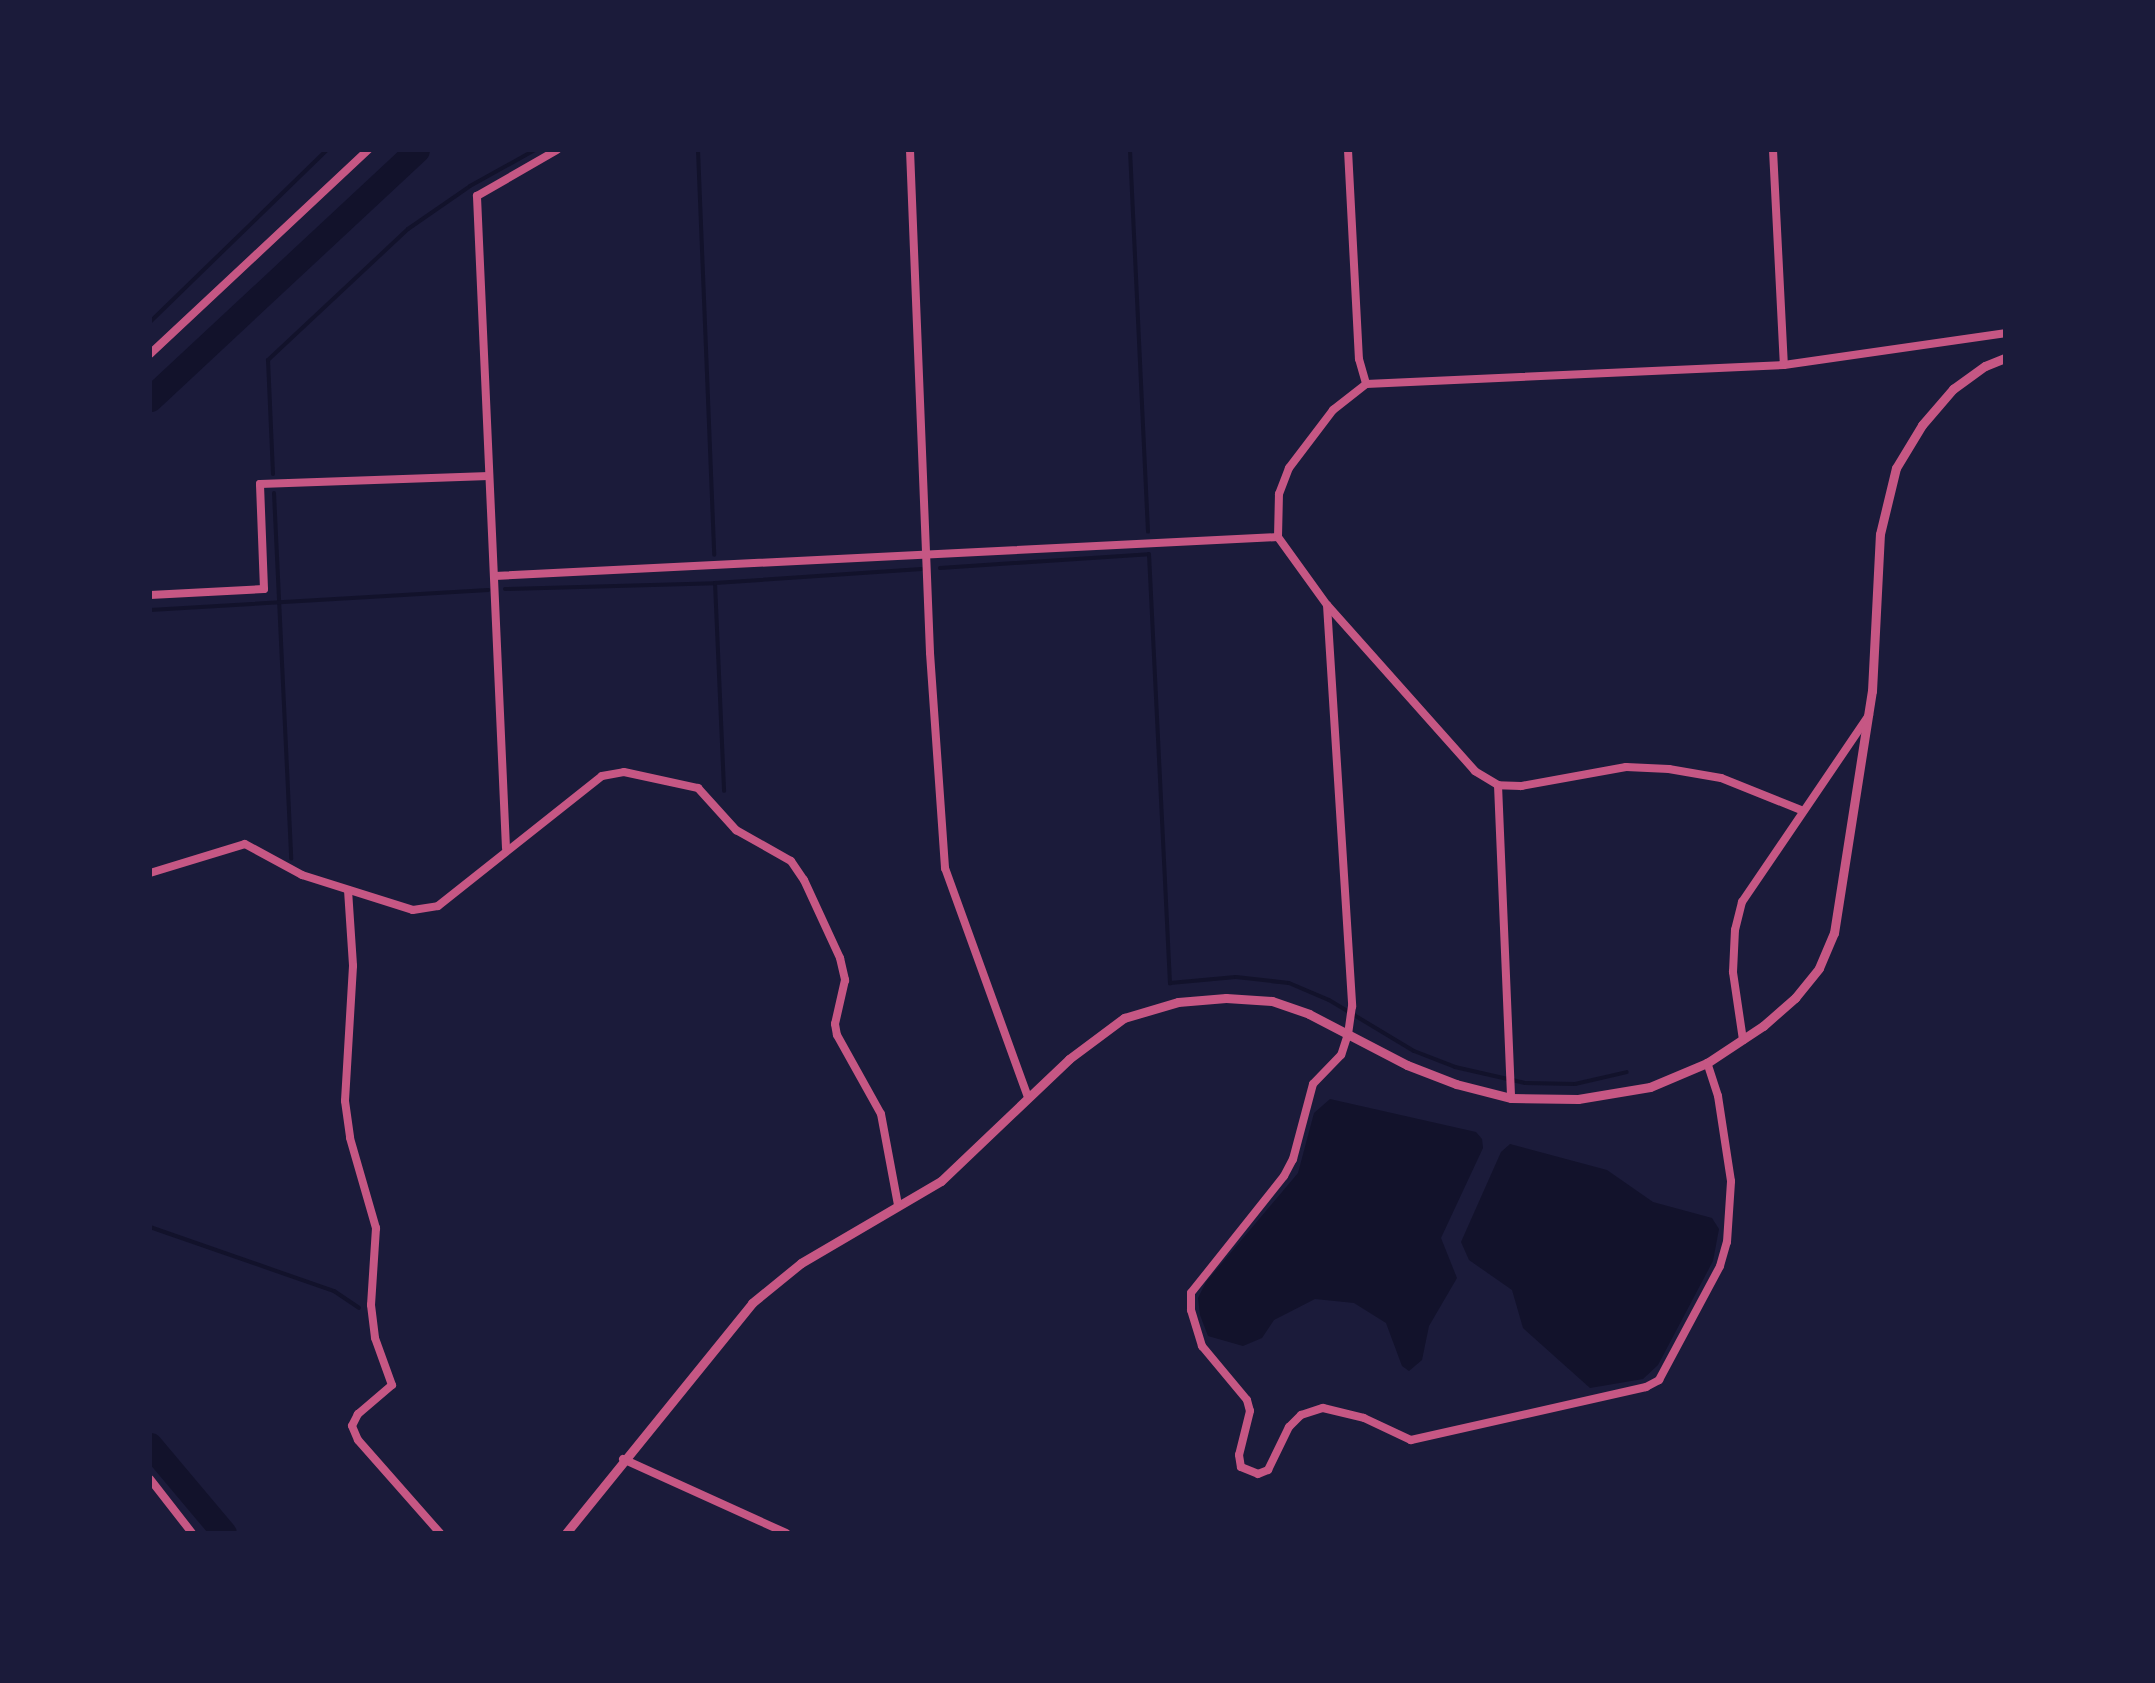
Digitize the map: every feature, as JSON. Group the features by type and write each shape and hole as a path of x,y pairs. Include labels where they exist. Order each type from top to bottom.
{"street":[{"path":"150,354 368,150"},
{"path":"506,848 477,196 557,150"},
{"path":"910,150 945,868 1028,1097"},
{"path":"1348,150 1359,358 1366,384"},
{"path":"1773,150 1784,365"},
{"path":"1801,810 1721,778 1669,769 1626,767 1521,786 1498,784 1458,756 1328,605 1278,537 1279,494 1289,468 1334,410 1366,384 1784,365 2005,333"},
{"path":"566,1533 752,1302 802,1263 942,1181 1096,1035 1124,1018 1178,1002 1226,998 1272,1001 1407,1065 1511,1098 1578,1100 1650,1086 1707,1063 1795,998 1819,968 1834,933 1869,715 1880,534 1896,468 1922,425 1953,389 1984,366 2005,358"},
{"path":"150,595 264,589 260,484 488,476"},
{"path":"495,576 1278,537"},
{"path":"1328,605 1352,1006 1348,1034 1342,1056 1313,1084 1293,1160 1284,1176 1191,1293 1191,1310 1202,1346 1247,1400 1250,1411 1239,1455 1241,1467 1258,1474 1268,1470 1289,1427 1301,1415 1323,1408 1364,1418 1411,1440 1646,1387 1659,1380 1712,1282 1727,1242 1731,1182 1718,1096 1707,1063"},
{"path":"1743,1040 1734,972 1735,930 1742,902 1869,715"},
{"path":"150,873 245,844 302,875 413,910 438,906 506,848 602,776 624,772 698,788 736,830 791,861 840,958 845,980 834,1024 880,1114 898,1205"},
{"path":"1498,784 1511,1098"},
{"path":"348,890 354,966 345,1101 350,1138 376,1228 371,1305 375,1338 392,1375 388,1392 358,1414 352,1426 358,1440 440,1533"},
{"path":"623,1459 786,1533"},
{"path":"150,1479 192,1533"}],"shaded area":[{"path":"1330,1099 1476,1132 1482,1139 1483,1148 1441,1238 1457,1278 1429,1326 1422,1360 1409,1371 1402,1366 1386,1323 1354,1303 1315,1299 1274,1320 1262,1338 1243,1346 1208,1336 1200,1315 1198,1298 1206,1282 1298,1173 1314,1113"},
{"path":"1510,1144 1607,1170 1653,1202 1712,1218 1719,1229 1713,1261 1658,1365 1643,1379 1590,1388 1523,1328 1512,1290 1469,1260 1461,1242 1501,1152"}],"waterway":[{"path":"150,322 327,150"},
{"path":"150,399 417,150"},
{"path":"273,474 268,360 408,229 470,186 535,150"},
{"path":"698,150 714,555"},
{"path":"1130,150 1148,532"},
{"path":"274,493 291,859"},
{"path":"940,568 1149,554 1170,983 1236,977 1289,983 1329,1000 1414,1051 1455,1067 1525,1083 1575,1084 1627,1072"},
{"path":"505,589 715,583 922,569"},
{"path":"715,583 724,791"},
{"path":"150,610 488,590"},
{"path":"150,1227 334,1291 359,1308"},
{"path":"150,1445 224,1533"}]}
